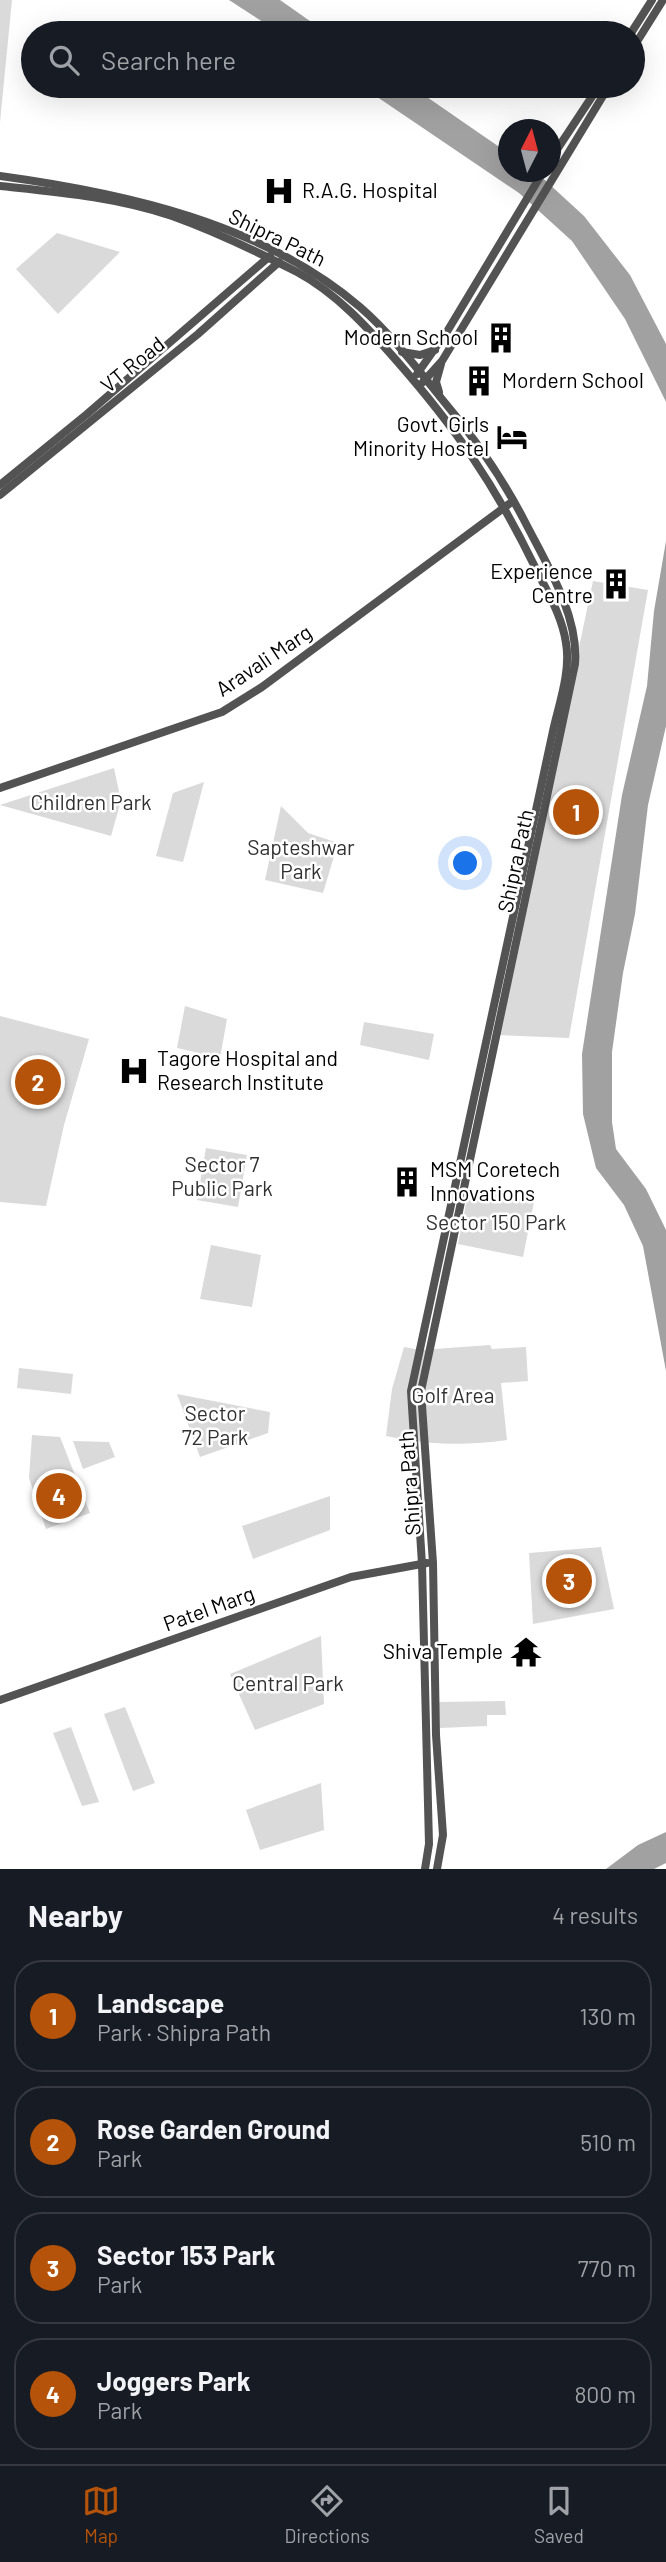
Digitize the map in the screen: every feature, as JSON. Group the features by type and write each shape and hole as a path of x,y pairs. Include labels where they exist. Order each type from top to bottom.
{"street":[{"path":"639,21 652,0"},
{"path":"645,29 663,0"},
{"path":"561,145 591,98"},
{"path":"423,382 442,361 602,98"},
{"name":"Shipra Path","path":"0,176 49,183 172,209 280,260 317,274 358,305 419,371 423,382 506,506 560,620 566,640 567,662 412,1388 422,1564 429,1844 425,1869"},
{"path":"412,378 448,330 537,182"},
{"name":"Shipra Path","path":"0,186 89,197 171,216 270,255"},
{"name":"VT Road","path":"0,485 270,255"},
{"name":"Shipra Path","path":"280,260 360,320 412,378 423,382 441,398 483,448 514,501 562,598 576,652 421,1391 433,1563 436,1735 443,1835 437,1869"},
{"name":"VT Road","path":"0,495 198,334 280,260"},
{"path":"402,352 420,355 435,350"},
{"path":"441,398 436,382 442,361"},
{"name":"Aravali Marg","path":"0,788 222,712 262,687 514,501"},
{"name":"Patel Marg","path":"0,1700 351,1577 433,1563"}],"green space":[{"path":"0,0 12,0 0,122"},
{"path":"57,233 120,252 58,314 16,269"},
{"path":"593,581 648,590 569,1038 497,1035"},
{"name":"Children Park","path":"114,768 121,801 111,836 0,805"},
{"path":"204,782 183,862 156,856 173,793"},
{"name":"Sapteshwar Park","path":"281,806 308,833 338,843 323,893 265,880"},
{"path":"185,1006 227,1019 220,1058 177,1048"},
{"path":"0,1016 89,1039 64,1125 46,1206 0,1202"},
{"path":"364,1022 434,1034 429,1060 360,1045"},
{"name":"Sector 7 Public Park","path":"206,1148 247,1155 238,1207 197,1200"},
{"name":"Sector 150 Park","path":"469,1189 534,1202 523,1257 458,1244"},
{"path":"211,1245 261,1255 252,1307 200,1299"},
{"name":"Golf Area","path":"490,1345 492,1349 526,1347 528,1381 501,1383 507,1440 446,1444 386,1436 392,1389 404,1347 420,1350"},
{"path":"19,1368 73,1374 71,1394 17,1388"},
{"name":"Sector 72 Park","path":"177,1394 270,1412 268,1433 200,1457"},
{"path":"32,1435 60,1437 90,1513 46,1529 29,1478"},
{"path":"73,1441 109,1442 115,1457 83,1469"},
{"path":"330,1496 330,1530 253,1559 242,1526"},
{"path":"601,1547 614,1609 533,1624 529,1553"},
{"name":"Central Park","path":"321,1636 324,1704 255,1730 230,1674"},
{"path":"505,1701 506,1715 487,1715 487,1726 440,1728 438,1702"},
{"path":"125,1707 155,1783 133,1791 104,1714"},
{"path":"71,1727 99,1802 82,1806 53,1733"},
{"path":"321,1783 324,1830 260,1850 246,1810"}],"shaded area":[{"path":"229,0 280,0 310,21 261,21"},
{"path":"379,98 428,98 498,146 498,179"},
{"path":"503,182 547,182 584,216 630,275 666,344 666,402 625,319 572,241 519,193"},
{"path":"666,541 666,726 648,805 635,914 623,973 612,1052 612,1122 616,1149 646,1189 666,1230 666,1371 643,1246 624,1205 596,1168 583,1114 582,1054 622,795 647,686 654,611"},
{"path":"666,1832 666,1863 654,1869 606,1869 638,1845"}],"place":[{"name":"R.A.G. Hospital","path":"279,191"},
{"name":"Modern School","path":"501,338"},
{"name":"Mordern School","path":"479,381"},
{"name":"Govt. Girls Minority Hostel","path":"512,437"},
{"name":"Experience Centre","path":"616,584"},
{"name":"Landscape","path":"576,812"},
{"name":"Tagore Hospital and Research Institute","path":"134,1071"},
{"name":"Rose Garden Ground","path":"38,1082"},
{"name":"MSM Coretech Innovations","path":"407,1182"},
{"name":"Joggers Park","path":"59,1496"},
{"name":"Sector 153 Park","path":"569,1581"},
{"name":"Shiva Temple","path":"526,1652"}]}
